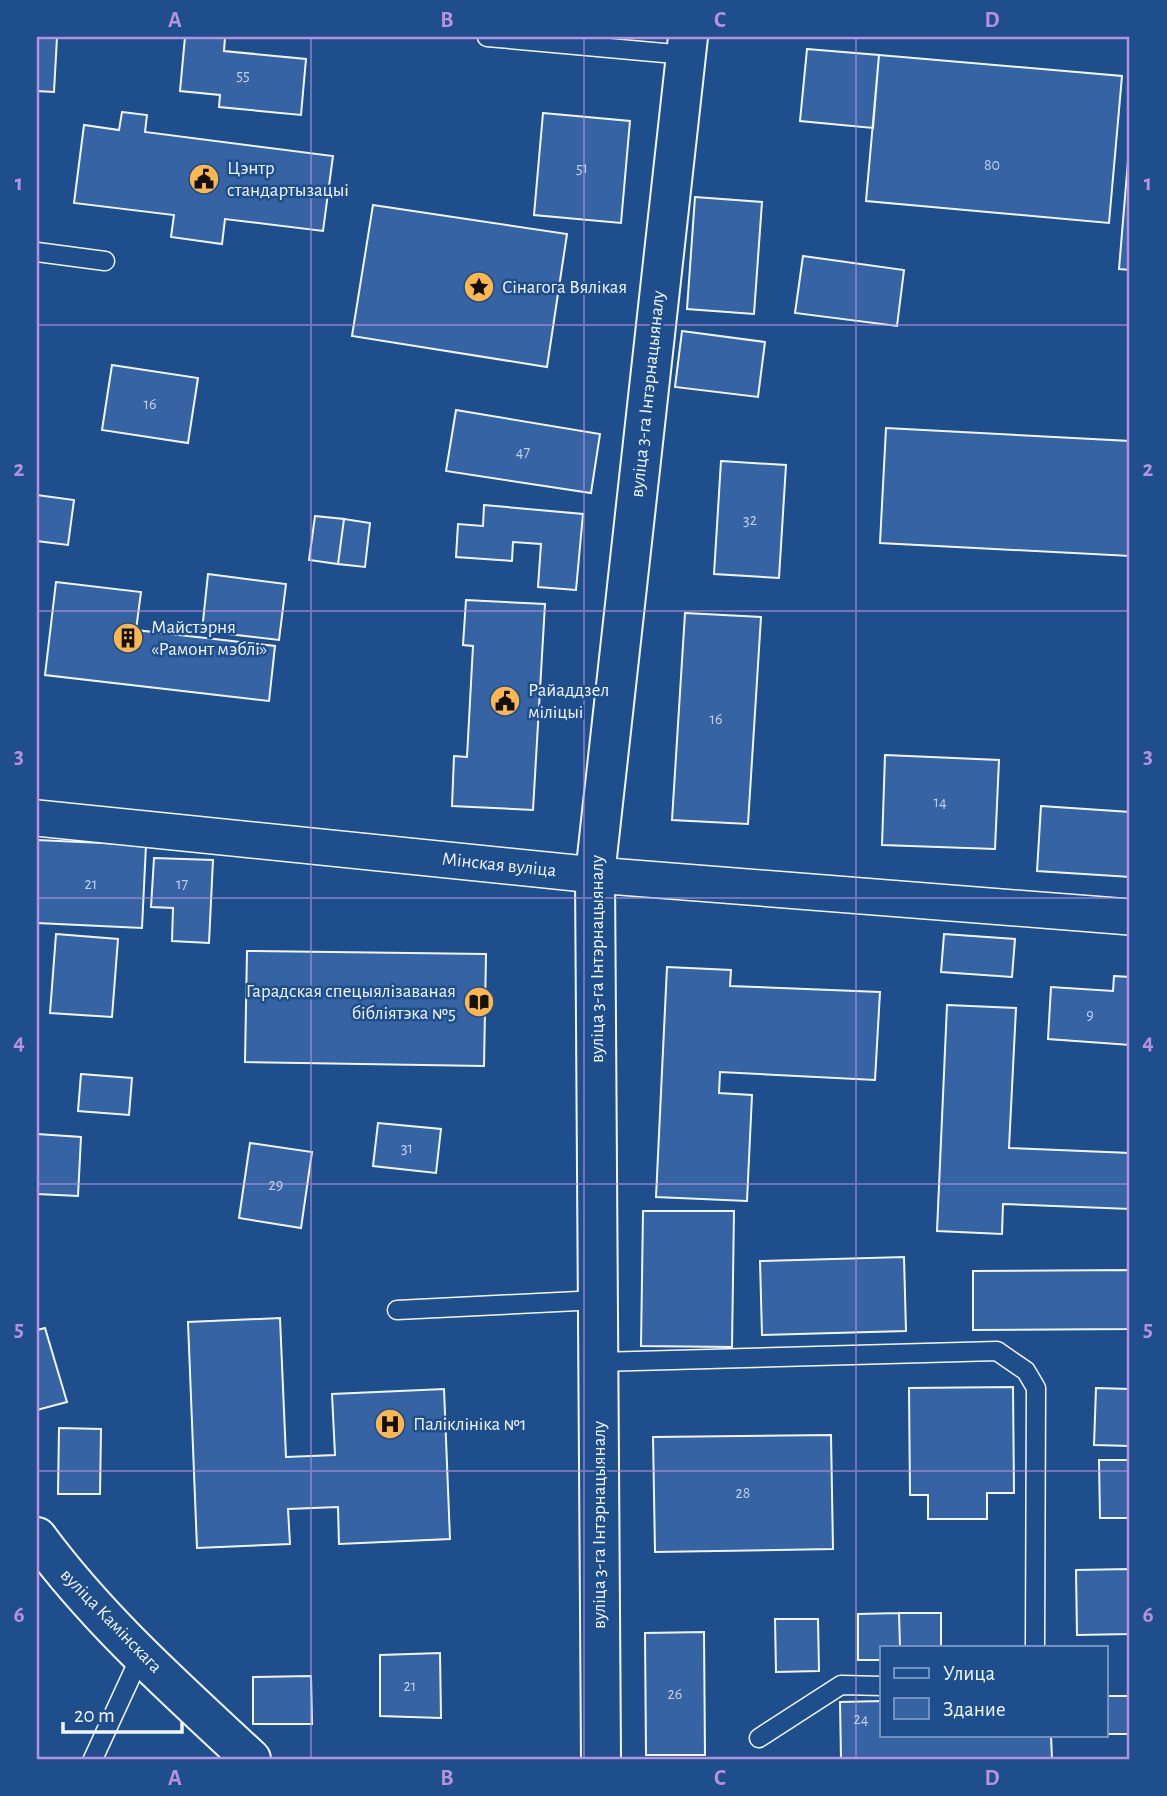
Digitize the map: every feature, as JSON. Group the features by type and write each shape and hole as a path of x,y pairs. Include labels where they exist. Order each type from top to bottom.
{"main road":[{"name":"вуліца 3-га Інтэрнацыяналу","path":"601,1759 594,875 687,46"},
{"name":"вуліца Камінскага","path":"37,1537 62,1571 141,1655 251,1759"}],"street":[{"name":"Мінская вуліца","path":"37,818 594,875 1130,917"}],"lane":[{"path":"487,37 687,46"},
{"path":"37,252 105,261"},
{"path":"397,1310 598,1300"},
{"path":"598,1362 997,1351 1026,1371 1037,1388 1035,1646"},
{"path":"93,1759 141,1655"},
{"path":"759,1738 841,1685 880,1686"}],"building":[{"path":"37,37 57,37 54,92 37,91"},
{"path":"185,37 225,37 224,51 306,59 301,115 219,107 220,95 180,91"},
{"path":"807,49 879,55 873,128 800,121"},
{"path":"879,55 1122,76 1109,223 866,201"},
{"name":"Цэнтр стандартызацыі","path":"122,112 147,115 145,132 333,156 323,231 225,219 222,244 171,237 174,215 74,203 84,125 119,130"},
{"path":"543,113 630,121 621,223 534,215"},
{"path":"1130,137 1130,270 1119,269"},
{"path":"695,197 762,202 754,314 687,309"},
{"path":"373,205 567,234 547,367 352,336"},
{"path":"803,256 904,270 897,326 795,313"},
{"path":"682,331 765,342 758,397 675,387"},
{"path":"112,365 198,378 188,443 102,430"},
{"path":"456,410 600,434 591,493 446,471"},
{"path":"886,428 1130,441 1130,556 880,543"},
{"path":"721,461 786,465 779,578 714,574"},
{"path":"37,495 74,500 68,545 37,541"},
{"path":"484,505 583,514 576,590 538,587 541,544 513,542 512,561 456,557 458,524 483,526"},
{"path":"315,516 344,519 338,564 309,560"},
{"path":"344,519 370,523 365,567 338,564"},
{"path":"208,574 286,584 279,640 202,631"},
{"name":"Майстэрня «Рамонт мэблі»","path":"56,582 141,592 136,630 275,646 269,701 45,675"},
{"name":"Райаддзел міліцыі","path":"466,600 545,604 533,810 452,806 454,756 467,757 473,646 463,645"},
{"path":"685,613 761,617 748,824 672,820"},
{"path":"885,755 999,760 995,849 882,845"},
{"path":"1041,806 1130,812 1130,877 1037,871"},
{"path":"37,840 146,845 142,928 37,923"},
{"path":"154,858 213,860 209,943 172,941 173,908 151,907"},
{"path":"56,934 118,939 112,1017 50,1013"},
{"path":"944,934 1015,939 1012,977 941,972"},
{"path":"247,951 486,954 484,1066 245,1062"},
{"path":"667,967 731,970 730,986 880,992 875,1080 720,1072 719,1093 752,1095 747,1201 656,1197"},
{"path":"1114,976 1130,977 1130,1045 1048,1039 1051,987 1113,991"},
{"path":"947,1005 1016,1008 1009,1148 1130,1153 1130,1209 1003,1204 1002,1234 937,1231"},
{"path":"81,1074 132,1078 129,1115 78,1111"},
{"path":"378,1123 441,1129 436,1173 373,1166"},
{"path":"37,1134 81,1137 78,1196 37,1194"},
{"path":"250,1143 312,1152 301,1228 239,1218"},
{"path":"643,1211 734,1211 732,1347 641,1346"},
{"path":"904,1257 906,1331 762,1335 760,1261"},
{"path":"1130,1270 1130,1329 973,1330 973,1271"},
{"name":"Паліклініка №1","path":"280,1318 286,1457 335,1455 332,1394 444,1389 450,1539 339,1544 338,1507 288,1509 290,1544 197,1548 188,1322"},
{"path":"45,1328 67,1402 37,1410 37,1330"},
{"path":"1013,1387 1014,1493 987,1493 987,1519 928,1519 928,1495 910,1495 909,1388"},
{"path":"1096,1388 1130,1389 1130,1446 1094,1445"},
{"path":"59,1428 101,1429 100,1494 58,1494"},
{"path":"831,1435 833,1549 655,1552 653,1437"},
{"path":"1099,1460 1130,1460 1130,1518 1100,1518"},
{"path":"1130,1569 1130,1634 1077,1635 1076,1570"},
{"path":"899,1613 900,1646 880,1646 880,1660 858,1660 858,1614"},
{"path":"899,1613 941,1613 941,1646 900,1646"},
{"path":"775,1619 818,1619 819,1671 776,1672"},
{"path":"704,1632 705,1755 646,1755 645,1633"},
{"path":"440,1653 441,1718 380,1716 380,1655"},
{"path":"311,1676 312,1724 253,1724 253,1677"},
{"path":"1108,1696 1130,1696 1130,1734 1108,1734"},
{"path":"880,1701 880,1736 1051,1736 1052,1759 841,1759 840,1702"}],"place":[{"name":"Цэнтр стандартызацыі","path":"204,179"},
{"name":"Сінагога Вялікая","path":"479,287"},
{"name":"Майстэрня «Рамонт мэблі»","path":"128,638"},
{"name":"Райаддзел міліцыі","path":"505,701"},
{"name":"Гарадская спецыялізаваная бібліятэка №5","path":"479,1002"},
{"name":"Паліклініка №1","path":"390,1424"}]}
